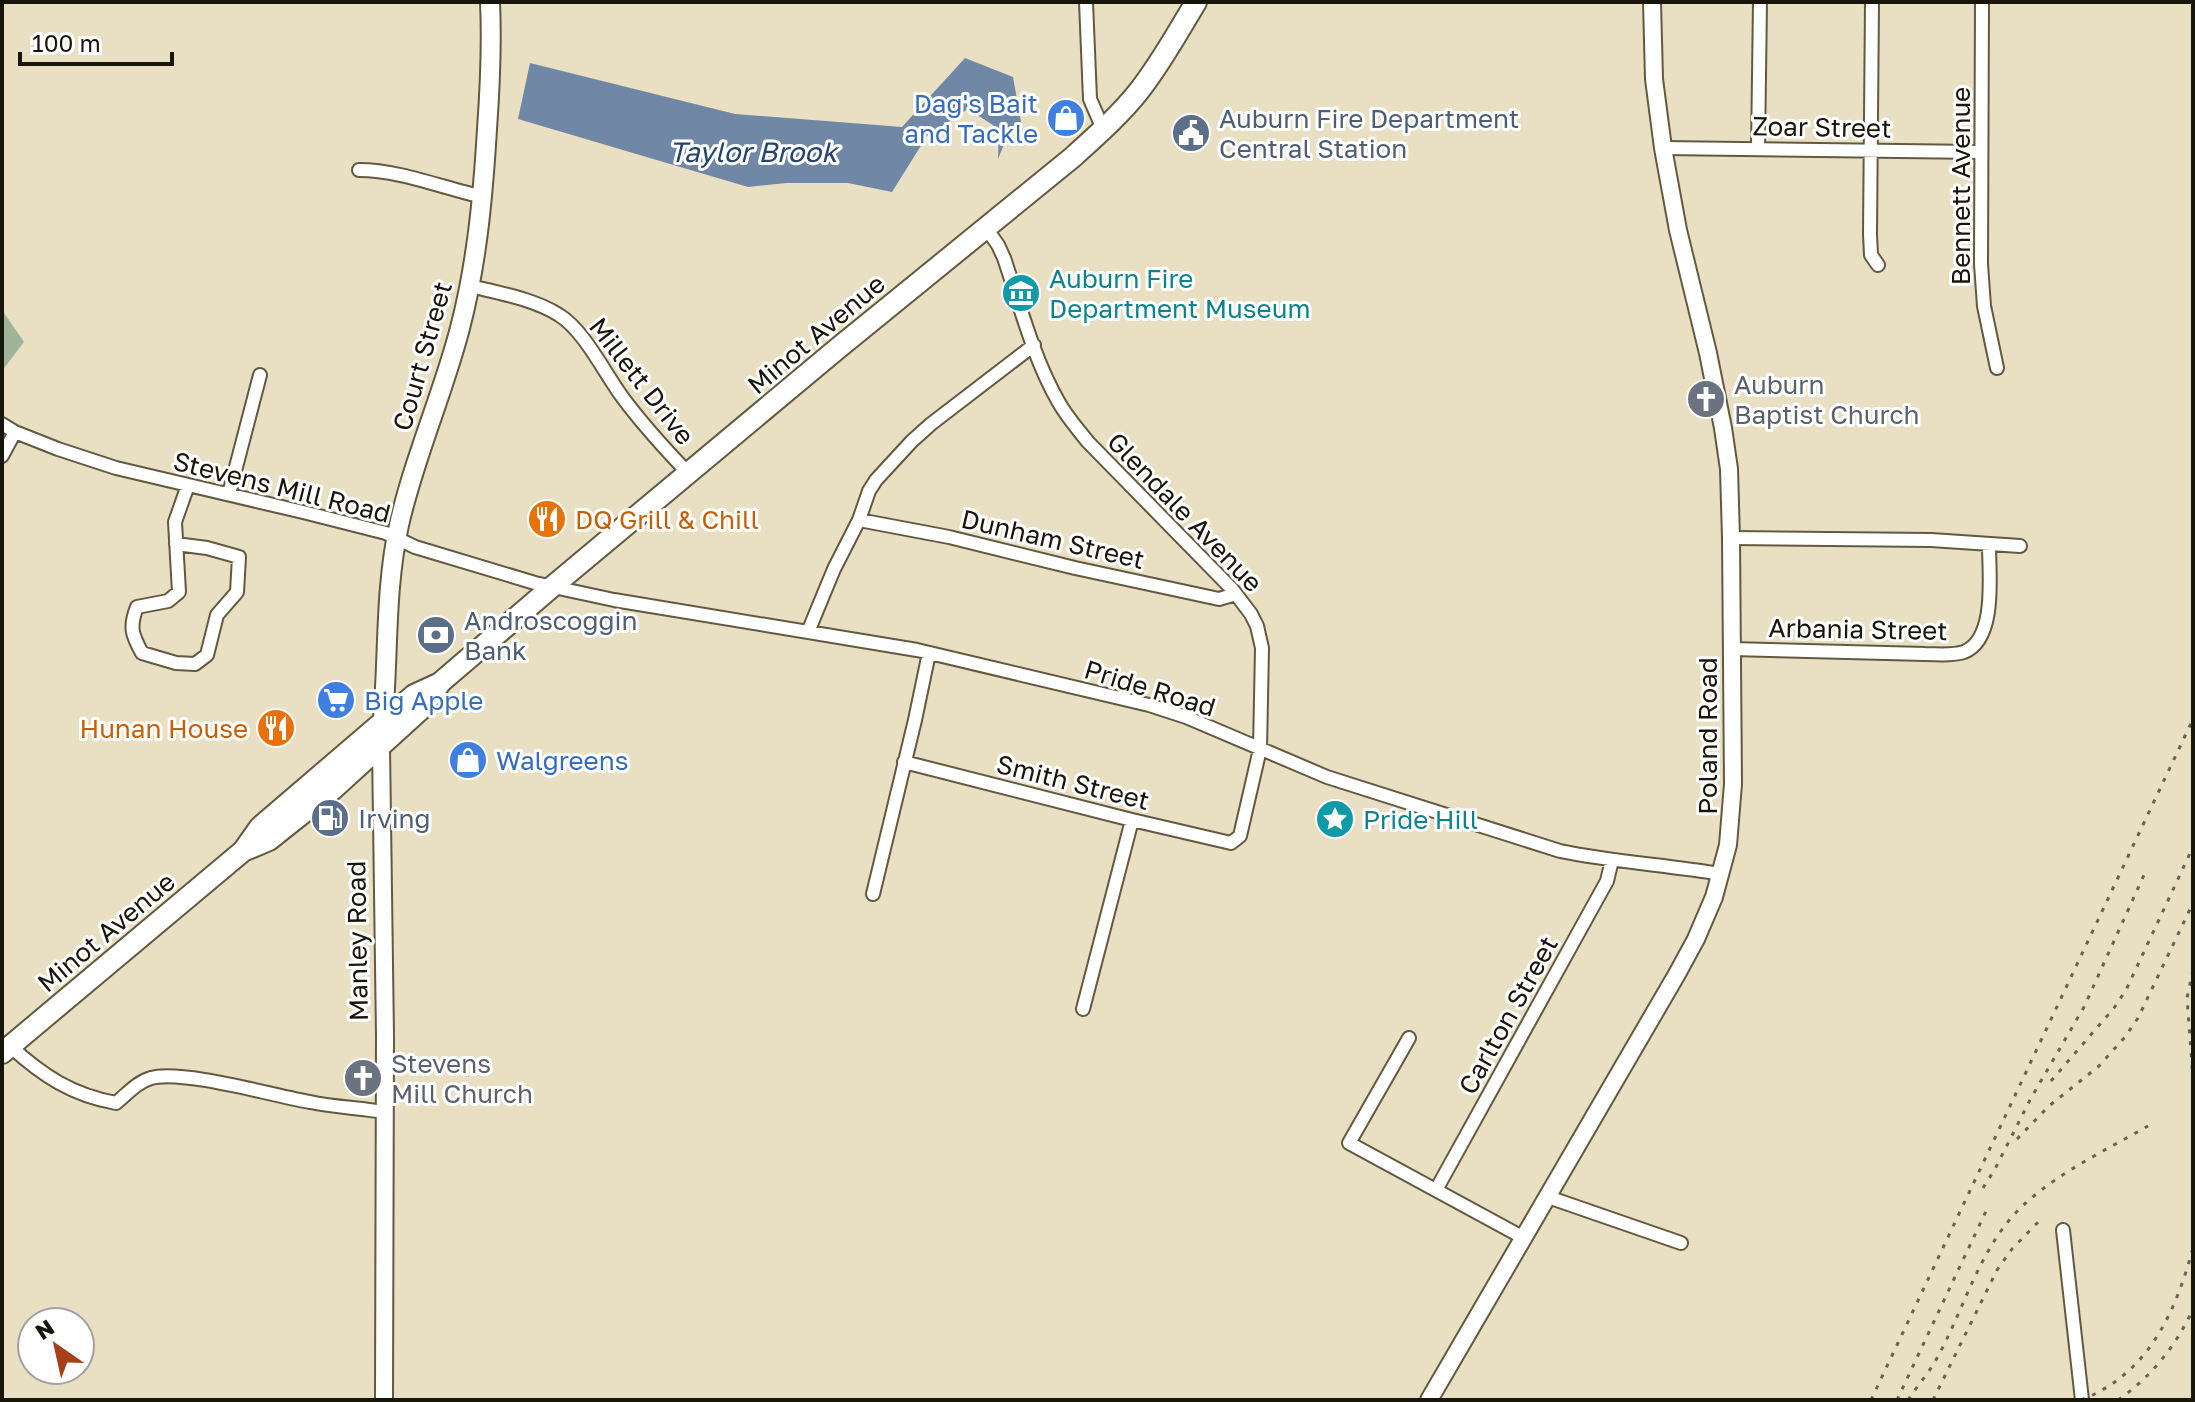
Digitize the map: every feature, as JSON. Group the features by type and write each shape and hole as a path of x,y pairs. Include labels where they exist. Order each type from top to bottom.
{"main road":[{"name":"Court Street","path":"383,722 389,587 397,538 406,496 447,371 470,286 483,197 489,97 490,2"},
{"name":"Minot Avenue","path":"243,851 269,840 332,790 420,710 441,682 553,586 1073,157 1139,91 1196,2"},
{"name":"Minot Avenue","path":"6,1050 243,851 260,827 414,695 441,682"},
{"name":"Manley Road","path":"381,747 383,722"}],"street":[{"path":"1086,2 1090,99 1103,129"},
{"name":"Poland Road","path":"1429,1400 1677,974 1706,917 1728,845 1731,817 1729,469 1708,353 1678,230 1663,148 1654,79 1652,2"},
{"path":"1758,149 1760,2"},
{"path":"1872,2 1870,251 1878,265"},
{"name":"Bennett Avenue","path":"1982,2 1982,288 1997,368"},
{"name":"Zoar Street","path":"1663,148 1980,152"},
{"path":"359,170 381,170 483,197"},
{"name":"Glendale Avenue","path":"986,228 1004,258 1034,345 1059,404 1088,442 1236,594 1251,614 1261,639 1260,749 1240,836 1231,843"},
{"name":"Millett Drive","path":"470,286 527,301 564,318 577,331 622,397 689,474"},
{"path":"808,632 876,480 912,441 1034,345"},
{"path":"229,494 260,375"},
{"name":"Stevens Mill Road","path":"2,424 90,461 386,533 415,547 553,586"},
{"path":"2,456 15,432"},
{"path":"176,544 239,557 237,592 217,615 207,655 195,664 176,663 142,653 130,623 137,607 168,601 179,592 176,544 175,522 188,485"},
{"name":"Dunham Street","path":"859,520 949,537 1219,599 1236,594"},
{"path":"1731,538 1931,540 2020,546"},
{"name":"Arbania Street","path":"1731,649 1925,654 1955,654 1969,650 1979,641 1986,623 1989,545"},
{"name":"Pride Road","path":"553,586 614,600 929,653 1149,705 1186,717 1327,777 1560,851 1721,874"},
{"path":"873,894 929,653"},
{"name":"Manley Road","path":"381,747 385,1036 384,1400"},
{"name":"Smith Street","path":"904,762 1231,843"},
{"path":"1083,1009 1132,820"},
{"name":"Carlton Street","path":"1436,1190 1607,881 1612,860"},
{"path":"1409,1038 1349,1143 1524,1238"},
{"path":"6,1050 73,1092 97,1100 116,1103 148,1079 169,1076 314,1103 384,1112"},
{"path":"1548,1197 1681,1243"},
{"path":"2063,1230 2082,1400"}],"green space":[{"path":"2,310 24,342 2,371"}],"water":[{"name":"Taylor Brook","path":"965,58 1013,77 1023,133 1009,132 998,159 999,129 968,109 927,136 892,192 848,183 786,183 748,187 518,119 530,63 735,114 902,127"}],"railway":[{"path":"1871,1400 2193,719"},
{"path":"2051,1081 2126,990 2193,847"},
{"path":"1983,1188 2084,1007 2144,875"},
{"path":"2017,1139 2049,1106 2099,1066 2125,1037 2138,1018 2193,903"},
{"path":"2193,970 2187,998 2193,1078"},
{"path":"1908,1400 1933,1365 1985,1257 2011,1218 2056,1179 2148,1126"},
{"path":"1897,1400 1987,1209"},
{"path":"1933,1400 1997,1270 2042,1218"},
{"path":"2081,1400 2104,1389 2141,1358 2167,1318 2193,1248"},
{"path":"2118,1400 2162,1360 2193,1309"}],"place":[{"name":"Dag's Bait and Tackle","path":"1066,118"},
{"name":"Auburn Fire Department Central Station","path":"1191,133"},
{"name":"Auburn Fire Department Museum","path":"1021,293"},
{"name":"Auburn Baptist Church","path":"1706,399"},
{"name":"DQ Grill & Chill","path":"547,519"},
{"name":"Androscoggin Bank","path":"436,635"},
{"name":"Big Apple","path":"336,700"},
{"name":"Hunan House","path":"276,728"},
{"name":"Walgreens","path":"468,760"},
{"name":"Irving","path":"330,818"},
{"name":"Pride Hill","path":"1335,819"},
{"name":"Stevens Mill Church","path":"363,1078"}]}
